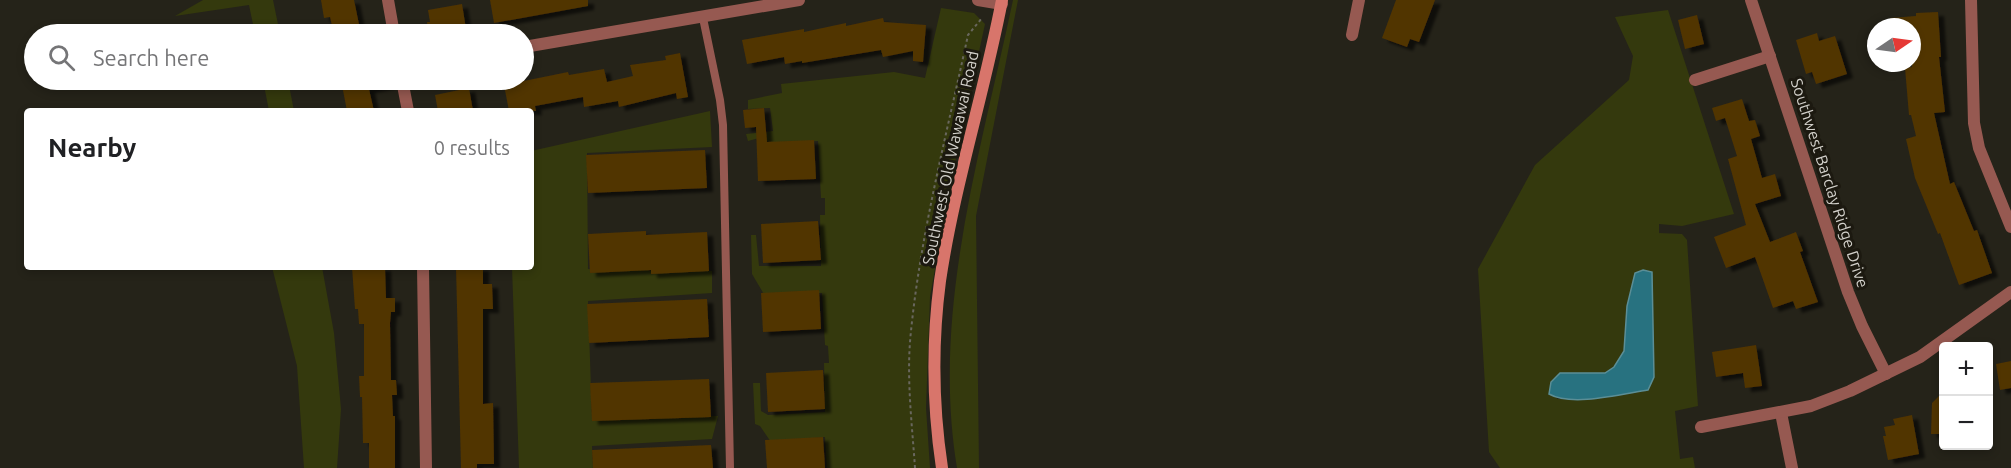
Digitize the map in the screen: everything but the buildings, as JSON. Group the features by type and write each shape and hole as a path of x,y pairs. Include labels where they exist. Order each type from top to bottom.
{"main road":[{"name":"Southwest Old Wawawai Road","path":"942,468 939,450 935,339 940,283 950,225 1002,2"}],"street":[{"path":"388,0 392,24"},
{"path":"534,45 799,0"},
{"path":"978,0 1002,2"},
{"path":"1352,35 1359,0"},
{"name":"Southwest Barclay Ridge Drive","path":"1751,0 1848,292 1886,374"},
{"path":"1971,0 1974,123 1979,148 2011,227"},
{"path":"1695,80 1770,56"},
{"path":"404,90 407,108"},
{"path":"423,270 426,468"},
{"path":"1701,427 1781,413 1821,402 1886,374 1920,357 2011,292"},
{"path":"1781,413 1792,468"}],"lane":[{"path":"703,18 723,125 730,468"}],"path":[{"path":"915,468 909,361 911,331 928,218 968,35 982,18"}],"green space":[{"path":"203,0 273,0 278,24 253,24 249,5 175,16"},
{"path":"1013,0 1018,0 976,216 979,468 957,468 951,409 950,350 955,291 974,173"},
{"path":"941,8 974,13 985,24 948,195 930,297 926,408 930,468 827,468 825,437 771,442 760,426 755,424 753,383 760,383 761,411 768,415 825,412 824,363 829,363 828,346 825,345 822,293 765,296 752,274 751,235 756,235 759,266 821,266 820,215 825,215 825,198 821,198 818,141 763,144 759,138 748,141 746,134 773,131 770,108 748,109 748,100 782,93 781,84 894,72 925,78"},
{"path":"1668,10 1734,214 1682,226 1659,224 1659,233 1682,234 1687,240 1698,406 1675,411 1680,459 1693,457 1695,468 1500,468 1489,452 1478,269 1535,165 1629,80 1633,56 1615,17","holes":["1635,273 1647,390 1583,399 1557,399 1560,373 1605,373 1614,367 1624,351 1627,306"]},
{"path":"265,90 290,90 293,108 268,108"},
{"path":"710,111 712,147 587,153 588,269 712,271 712,293 588,301 592,418 718,416 712,439 592,446 593,468 519,468 512,270 534,270 534,150"},
{"path":"273,270 323,270 334,333 341,409 337,468 304,468 297,366"}],"water":[{"path":"1643,270 1652,272 1654,377 1648,390 1584,400 1559,398 1549,394 1551,382 1560,373 1605,373 1614,367 1624,351 1627,306 1635,273"}]}
